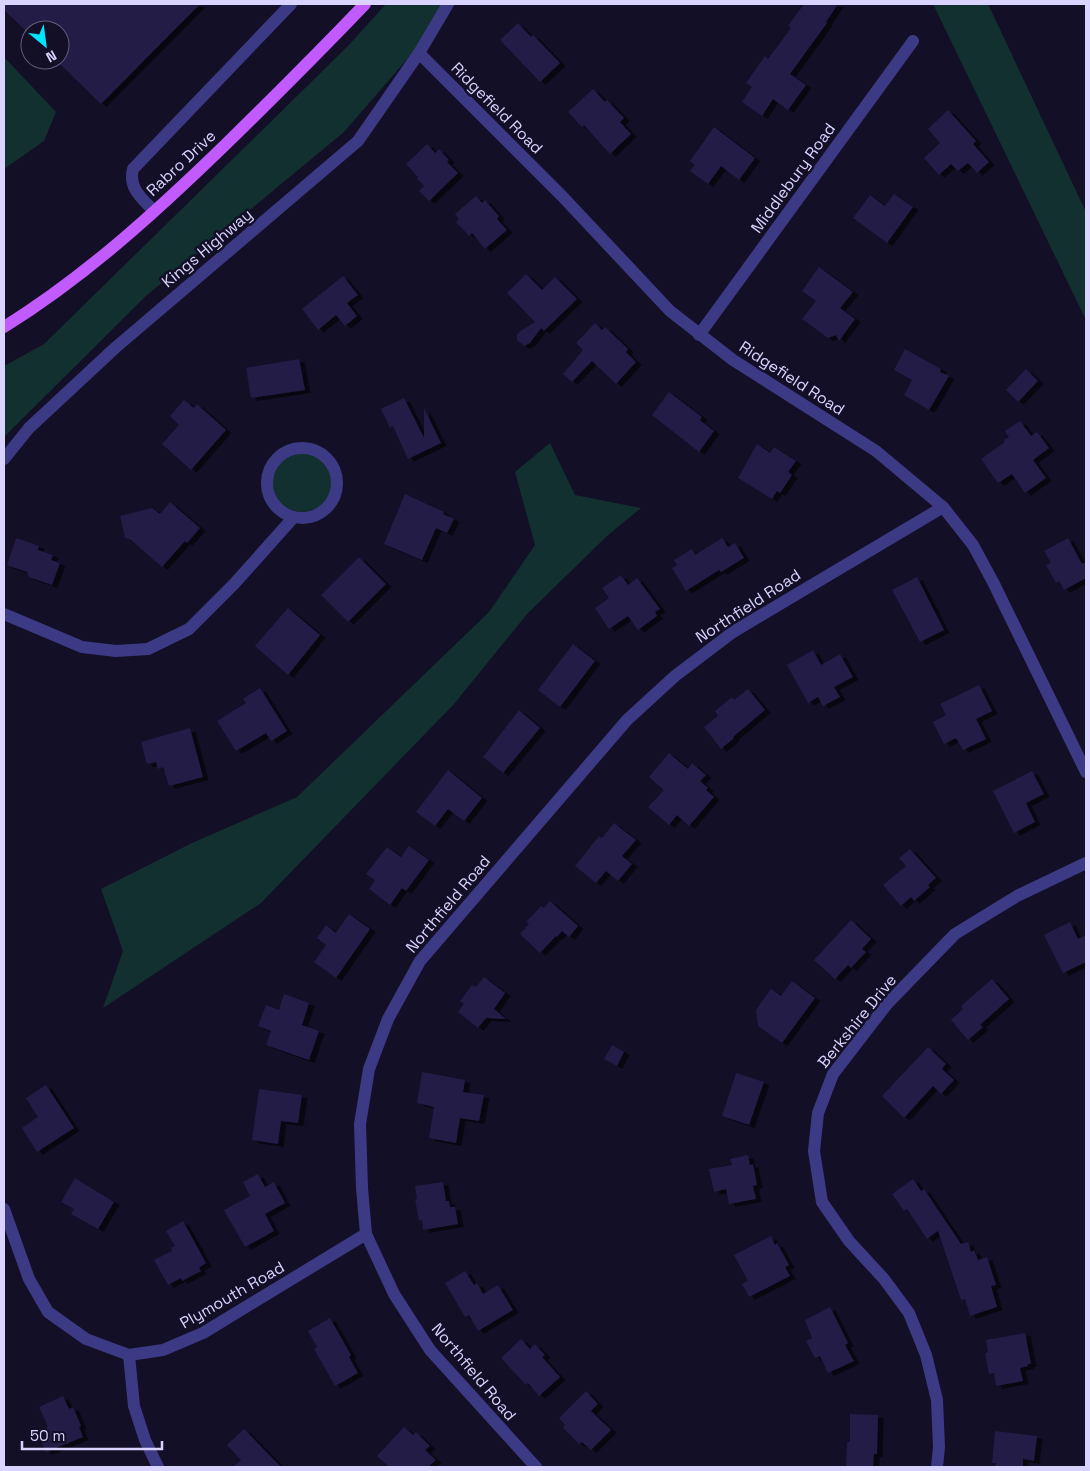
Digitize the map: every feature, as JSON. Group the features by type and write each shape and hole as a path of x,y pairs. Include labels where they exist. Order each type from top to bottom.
{"main road":[{"name":"Rabro Drive","path":"4,327 48,298 86,269 154,211 312,59 364,4"}],"street":[{"path":"154,211 135,191 131,176 132,169 291,4"},
{"name":"Kings Highway","path":"4,459 28,428 115,348 358,141 419,53 448,4"},
{"name":"Middlebury Road","path":"699,335 913,41"},
{"name":"Ridgefield Road","path":"419,53 562,196 670,311 733,360 876,451 943,507 973,545 993,582 1086,772"},
{"path":"305,448 316,450 326,456 333,466 337,477 338,489 334,500 326,510 317,516 305,519 293,518 282,513 268,495 266,483 268,472 282,454 293,449 305,448"},
{"name":"Northfield Road","path":"536,1467 430,1350 394,1294 366,1234 360,1124 369,1069 388,1019 420,961 627,720 675,676 733,632 943,507"},
{"path":"4,614 82,647 116,651 148,649 189,629 234,584 293,518"},
{"name":"Berkshire Drive","path":"937,1467 939,1447 937,1400 926,1355 909,1313 884,1279 849,1241 822,1202 814,1151 818,1113 833,1074 887,1004 955,934 1018,896 1086,863"},
{"name":"Plymouth Road","path":"4,1209 29,1279 48,1312 86,1339 129,1355 163,1350 203,1333 366,1234"},
{"path":"129,1355 134,1406 145,1440 158,1467"}],"green space":[{"path":"386,4 455,4 344,132 146,296 4,437 4,366 44,344 348,46"},
{"path":"933,4 988,4 1086,212 1086,320"},
{"path":"4,57 56,112 44,141 4,169"},
{"path":"550,443 575,495 641,508 607,536 527,614 454,704 261,903 103,1008 123,951 101,889 192,843 297,797 489,612 535,545 515,472"},
{"path":"296,452 308,452 324,460 330,470 332,482 330,494 324,504 308,512 296,512 280,504 272,488 272,476 280,460"}],"building":[{"path":"4,4 200,4 101,104 66,70 70,70 70,20 20,20 20,25 4,10"},
{"path":"804,4 838,4 827,23 790,74 806,85 788,110 773,99 762,116 742,102 752,87 746,83 765,56 768,59 791,28 788,26"},
{"path":"518,23 531,37 533,35 560,63 540,82 500,40"},
{"path":"593,89 605,102 607,100 624,118 620,122 631,134 610,154 584,125 582,127 568,112"},
{"path":"948,110 976,141 973,144 989,162 977,173 968,163 958,171 951,164 939,175 924,158 940,143 928,129"},
{"path":"714,127 755,158 739,180 721,166 708,184 690,171 695,165 690,161"},
{"path":"427,144 435,153 439,149 449,160 447,162 458,173 429,201 419,191 424,186 406,164"},
{"path":"894,194 913,207 887,243 853,218 870,195 885,206"},
{"path":"476,196 482,203 485,200 499,216 497,219 507,230 485,249 472,233 469,236 456,222 459,219 455,214"},
{"path":"819,267 853,292 840,308 855,319 839,341 836,335 828,338 802,319 816,301 802,291"},
{"path":"526,274 542,290 555,277 577,299 544,331 541,328 530,343 524,346 517,340 517,334 535,322 507,293"},
{"path":"343,276 358,295 347,303 357,316 345,326 336,315 318,330 302,309"},
{"path":"595,323 602,330 605,327 628,349 626,352 636,362 616,384 592,361 572,382 563,374 583,350 576,343"},
{"path":"905,349 941,369 940,372 949,376 929,410 904,395 912,380 894,370"},
{"path":"299,359 305,390 251,398 246,368"},
{"path":"1026,369 1038,381 1018,402 1006,390"},
{"path":"669,392 702,417 700,420 714,431 699,452 652,415"},
{"path":"404,398 424,438 424,408 441,443 408,459 393,426 390,428 381,409"},
{"path":"184,400 194,408 197,404 226,430 191,470 162,444 179,425 170,416"},
{"path":"1020,421 1031,436 1037,432 1049,448 1033,460 1046,478 1025,493 1012,474 998,483 981,459 1005,442 1004,440 1009,437 1005,431"},
{"path":"757,444 770,453 774,447 796,461 788,472 792,475 780,493 777,491 772,499 738,478"},
{"path":"405,494 444,512 443,514 454,519 447,533 436,528 422,560 384,544"},
{"path":"170,502 200,528 187,543 185,541 162,567 131,540 125,538 120,516 152,508 160,514"},
{"path":"16,538 39,546 38,550 53,555 51,560 60,563 52,585 29,577 27,572 7,565"},
{"path":"722,538 728,547 735,543 744,558 721,572 719,570 686,591 672,568 677,565 674,560 692,549 695,555"},
{"path":"1068,538 1082,564 1086,562 1086,578 1064,590 1059,581 1056,583 1046,565 1051,563 1044,551"},
{"path":"359,557 386,584 348,622 321,595"},
{"path":"621,575 628,585 637,578 660,609 655,612 657,616 638,630 628,616 609,629 595,608 609,598 602,588"},
{"path":"917,577 944,630 920,642 892,590"},
{"path":"288,608 320,635 288,675 255,646"},
{"path":"573,644 595,661 560,707 538,690"},
{"path":"813,650 821,665 840,654 853,677 834,687 840,697 823,706 818,697 808,703 787,665"},
{"path":"979,685 992,711 976,719 986,739 963,750 956,738 944,744 933,722 946,715 940,704"},
{"path":"260,688 287,731 271,741 266,733 236,751 217,721 246,703 243,699"},
{"path":"748,689 765,710 721,749 704,727 718,716 715,711 732,697 734,700"},
{"path":"519,710 540,728 503,773 483,757"},
{"path":"190,728 203,777 169,786 163,767 158,769 156,762 147,764 141,742"},
{"path":"669,753 688,769 692,763 706,775 700,781 714,797 689,826 677,815 669,825 648,807 664,790 649,777"},
{"path":"448,770 482,798 464,821 448,809 435,826 416,812"},
{"path":"1032,771 1044,794 1026,803 1035,822 1014,833 993,791"},
{"path":"614,823 636,840 622,856 632,864 618,881 606,871 596,883 575,866 599,836 602,838"},
{"path":"409,846 429,860 406,891 402,888 390,905 369,889 375,880 366,874 387,847 401,857"},
{"path":"910,849 936,878 928,885 930,887 914,901 911,897 901,906 883,885 906,866 899,858"},
{"path":"550,901 578,926 569,937 562,931 540,953 520,934 529,924 526,922 541,906 544,908"},
{"path":"349,914 370,929 336,978 314,962 326,945 317,938 326,925 336,933"},
{"path":"851,920 871,939 862,949 866,952 851,968 848,965 835,979 814,960"},
{"path":"1070,922 1078,939 1086,935 1086,962 1063,973 1044,935"},
{"path":"484,977 505,993 494,1009 506,1019 486,1018 478,1028 458,1012 464,1004 460,1001 472,985 476,987"},
{"path":"992,979 1009,999 980,1025 983,1027 968,1040 951,1020 963,1009 961,1006"},
{"path":"792,981 815,998 782,1043 758,1026 756,1010 771,989 781,996"},
{"path":"284,994 309,1003 302,1025 319,1031 309,1060 266,1045 271,1031 258,1026 266,1005 279,1010"},
{"path":"612,1045 624,1052 617,1066 604,1059"},
{"path":"928,1047 946,1064 942,1069 954,1080 941,1094 933,1086 904,1118 882,1096"},
{"path":"422,1072 465,1080 463,1092 484,1095 479,1121 460,1118 456,1143 429,1138 434,1107 417,1103"},
{"path":"736,1073 764,1082 749,1125 722,1116"},
{"path":"46,1085 74,1128 37,1152 22,1128 38,1117 26,1098"},
{"path":"259,1089 302,1095 298,1123 281,1121 278,1144 252,1140"},
{"path":"748,1155 750,1165 753,1164 757,1185 753,1186 756,1199 729,1204 726,1189 714,1192 709,1169 732,1165 730,1159"},
{"path":"258,1174 265,1187 274,1182 285,1203 265,1214 274,1231 245,1247 224,1210 250,1196 243,1182"},
{"path":"75,1178 114,1202 98,1229 71,1214 74,1209 61,1202"},
{"path":"913,1179 921,1191 924,1189 961,1244 968,1242 971,1252 974,1250 978,1260 987,1257 996,1285 991,1286 997,1307 970,1316 965,1299 961,1300 938,1231 927,1239 907,1209 904,1211 892,1194"},
{"path":"443,1182 446,1201 449,1201 450,1207 455,1207 458,1224 423,1230 422,1220 419,1220 415,1199 417,1199 415,1186"},
{"path":"183,1221 206,1263 199,1268 201,1271 182,1281 181,1278 168,1285 154,1260 172,1251 171,1248 175,1246 166,1231"},
{"path":"771,1236 789,1265 785,1267 790,1276 749,1297 742,1284 748,1281 734,1255"},
{"path":"465,1271 474,1285 477,1283 483,1294 498,1285 513,1310 478,1331 469,1315 465,1317 445,1283"},
{"path":"830,1307 848,1343 845,1345 854,1361 828,1373 820,1356 815,1358 806,1341 812,1338 805,1320"},
{"path":"330,1318 351,1355 349,1357 358,1373 335,1386 314,1349 317,1347 308,1331"},
{"path":"1025,1333 1031,1364 1020,1368 1023,1381 996,1386 994,1373 989,1374 985,1353 988,1352 986,1340"},
{"path":"521,1339 530,1349 535,1344 545,1355 542,1357 560,1377 539,1396 501,1358"},
{"path":"586,1391 598,1404 591,1411 611,1430 591,1450 582,1442 579,1444 563,1428 565,1425 559,1418"},
{"path":"63,1396 69,1409 73,1407 81,1426 79,1427 83,1437 46,1452 40,1439 49,1435 46,1427 48,1427 39,1407"},
{"path":"850,1414 878,1415 877,1454 874,1454 873,1467 846,1467 847,1442 850,1442"},
{"path":"404,1427 413,1435 416,1432 430,1446 425,1450 436,1460 428,1467 389,1467 377,1456"},
{"path":"244,1429 281,1467 233,1467 241,1460 227,1445"},
{"path":"995,1431 1037,1436 1034,1461 1023,1459 1023,1467 995,1467 996,1463 992,1463"}]}
